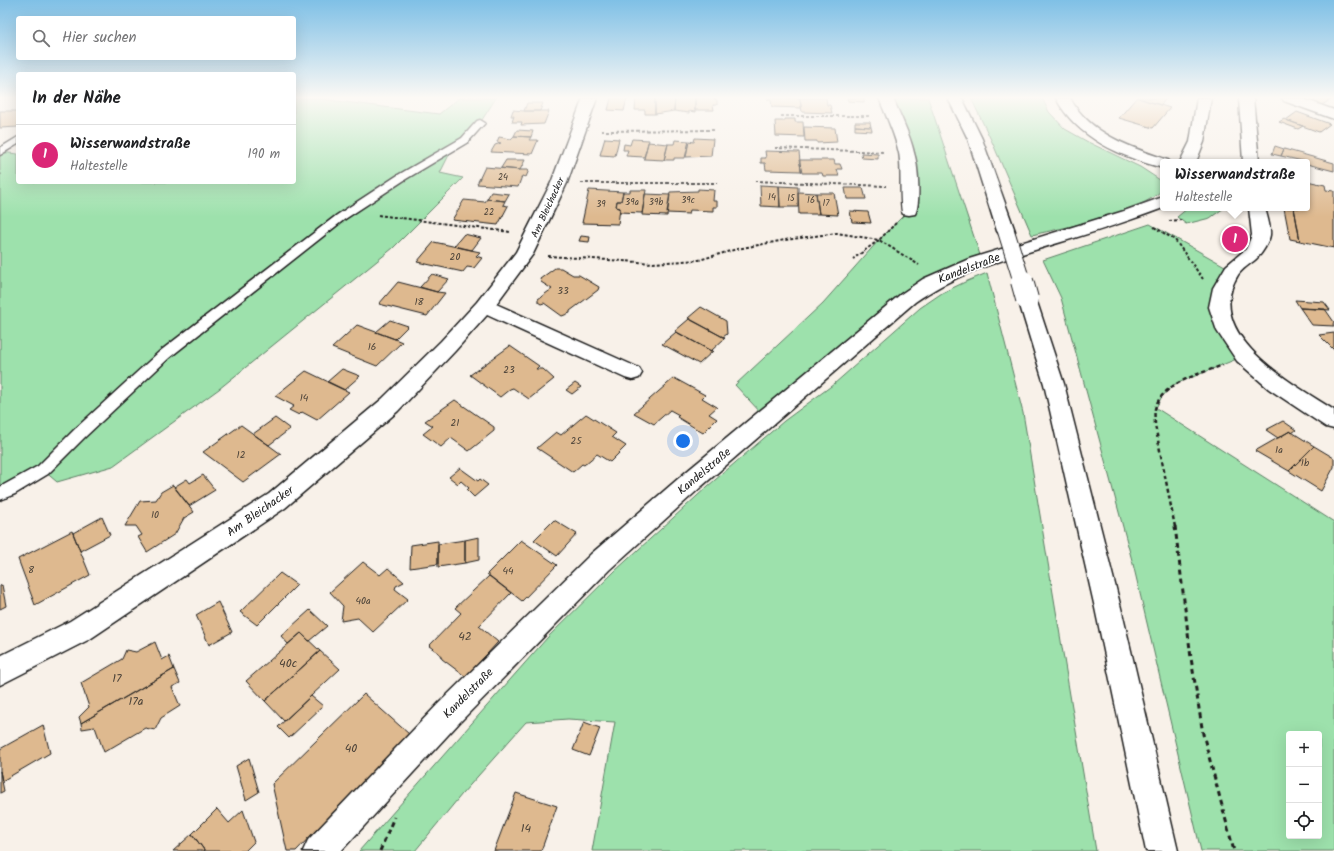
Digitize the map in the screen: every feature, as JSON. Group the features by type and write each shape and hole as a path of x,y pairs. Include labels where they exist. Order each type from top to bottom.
{"main road":[{"name":"Am Bleichacker","path":"0,671 80,630 277,501 390,405 448,346 484,306 524,254 559,183 576,138"},
{"path":"901,138 907,153 910,187 909,210"},
{"path":"974,138 1006,231 1054,384 1108,608 1162,851"},
{"path":"1104,138 1144,157 1160,161"},
{"path":"1189,159 1198,138"},
{"path":"1249,138 1251,159"},
{"name":"Kandelstraße","path":"319,851 449,713 600,562 694,479 908,298 930,283 970,265 1130,215 1160,203"},
{"path":"1257,211 1261,235 1253,252 1232,270 1222,288 1219,307 1226,331 1244,356 1276,384 1334,421"},
{"path":"484,306 632,373"}],"lane":[{"path":"0,494 10,490 43,470 80,432 164,354 349,211 467,138"},
{"path":"0,152 16,141"}],"path":[{"path":"775,148 907,153"},
{"path":"755,181 910,187"},
{"path":"559,183 717,183"},
{"path":"853,259 879,240 909,210"},
{"path":"349,211 534,236"},
{"path":"1130,215 1147,223 1175,240 1204,280 1222,288"},
{"path":"524,254 653,262 699,260 737,249 785,240 837,233 879,240 921,266"},
{"path":"1234,851 1203,734 1191,658 1176,530 1155,425 1156,408 1160,398 1173,385 1244,356"}],"green space":[{"path":"296,138 463,138 453,147 440,173 463,178 393,248 219,389 113,466 57,482 43,470 0,494 0,176 2,174 0,174 0,152 16,154 16,184 296,184"},
{"path":"897,138 941,138 980,255 949,267 902,294 762,414 735,385 823,303 879,240 909,210"},
{"path":"990,138 1080,138 1140,167 1160,180 1160,191 1138,206 1082,224 1032,235"},
{"path":"1184,211 1220,211 1210,218 1186,224 1177,217"},
{"path":"1150,224 1232,270 1219,307 1244,356 1173,385 1161,398 1156,408 1334,522 1334,851 1201,851 1133,564 1061,298 1043,260"},
{"path":"987,273 1023,413 1096,851 592,851 615,722 568,719 526,722 462,794 415,851 359,851 547,638 615,571 708,486 784,421 834,384 920,308 942,293"}],"building":[{"path":"499,138 511,139 531,138 529,140 538,140 532,154 491,152 495,145 501,143 497,142"},
{"path":"605,138 619,139 615,156 600,155"},
{"path":"695,138 713,139 711,156 686,157 689,141 694,142"},
{"path":"805,138 836,138 837,142 817,143 817,141 805,141"},
{"path":"632,139 649,140 644,157 626,156 628,150 623,150 624,144 630,145"},
{"path":"675,140 689,141 685,158 664,160 668,144 674,144"},
{"path":"648,142 668,144 664,160 644,159"},
{"path":"1275,146 1284,149 1281,156 1272,154"},
{"path":"1284,149 1334,163 1334,171 1310,165 1310,159 1294,159 1281,156"},
{"path":"765,151 799,152 801,171 766,170 765,163 761,163 761,158 766,158"},
{"path":"861,153 878,154 878,159 862,158"},
{"path":"506,160 525,160 520,170 501,168"},
{"path":"799,160 834,160 835,164 840,164 842,169 837,169 839,176 823,176 822,173 802,173"},
{"path":"485,167 529,170 526,177 522,176 518,187 477,184"},
{"path":"1310,182 1325,185 1326,190 1334,191 1334,248 1300,241 1295,211 1310,211"},
{"path":"760,185 779,186 780,207 761,206"},
{"path":"779,186 798,187 798,207 780,207"},
{"path":"845,188 863,188 866,199 847,199"},
{"path":"698,189 714,190 713,201 717,201 717,207 713,207 713,211 690,210 689,214 667,213 670,192 698,191"},
{"path":"589,190 623,192 621,201 617,201 616,207 620,208 618,224 582,223"},
{"path":"630,190 646,190 642,213 620,212 620,208 616,207 617,201 621,201 623,192 630,192"},
{"path":"491,192 509,194 505,201 487,199"},
{"path":"798,192 816,193 819,214 799,214"},
{"path":"816,193 834,193 838,215 819,214"},
{"path":"645,194 670,195 667,216 642,215"},
{"path":"487,199 505,201 503,205 508,206 498,225 452,220 464,200 485,202"},
{"path":"850,211 868,212 871,223 852,222"},
{"path":"1285,211 1295,211 1300,241 1290,239"},
{"path":"464,234 481,238 472,250 454,246"},
{"path":"581,236 590,237 589,242 579,241"},
{"path":"434,242 480,252 476,256 482,258 474,268 467,267 463,272 417,262"},
{"path":"555,268 561,268 573,275 579,275 599,287 598,290 570,311 570,313 562,316 544,303 541,304 538,302 538,299 552,289 541,282 540,279"},
{"path":"432,274 449,279 437,292 420,287"},
{"path":"398,282 445,293 427,316 379,304"},
{"path":"1295,300 1324,302 1330,310 1300,308"},
{"path":"701,307 726,321 727,334 723,337 688,318"},
{"path":"1300,308 1325,309 1334,322 1334,326 1312,325"},
{"path":"689,319 725,338 711,351 675,331"},
{"path":"390,320 408,326 395,339 376,332"},
{"path":"357,325 402,342 377,366 332,348"},
{"path":"676,332 713,351 699,364 662,344"},
{"path":"1334,333 1334,350 1319,335"},
{"path":"510,346 539,366 536,369 543,369 554,379 529,399 513,388 500,397 470,375"},
{"path":"342,369 360,376 344,390 327,382"},
{"path":"306,371 349,392 317,420 302,412 299,415 289,410 294,406 275,396"},
{"path":"674,378 705,395 702,398 717,407 709,414 717,419 703,433 677,417 679,415 670,410 654,424 634,413"},
{"path":"575,383 581,387 572,394 566,390"},
{"path":"455,400 494,427 494,431 469,451 451,438 441,447 423,434 433,426 425,421"},
{"path":"586,414 616,433 612,437 626,446 610,462 597,454 573,472 537,448 556,432 561,435"},
{"path":"275,418 290,429 269,445 253,434"},
{"path":"1283,421 1296,430 1292,433 1290,431 1278,438 1266,430"},
{"path":"241,425 281,454 243,482 203,452"},
{"path":"1290,431 1314,446 1289,471 1255,451"},
{"path":"1314,446 1334,458 1334,467 1321,491 1289,471"},
{"path":"460,468 478,481 480,479 488,485 474,497 467,490 469,488 461,481 458,484 449,477"},
{"path":"203,475 215,490 189,506 174,487 187,479 190,483"},
{"path":"173,485 194,512 184,518 175,534 147,552 138,537 142,535 136,526 125,526 140,501 156,500 161,492"},
{"path":"102,517 110,535 80,551 73,533"},
{"path":"554,520 577,534 557,556 534,540"},
{"path":"72,531 90,575 35,605 18,559"},
{"path":"479,537 479,560 465,563 465,540"},
{"path":"465,540 465,563 438,567 438,544"},
{"path":"521,540 557,565 522,601 487,574"},
{"path":"438,541 438,564 410,568 411,545"},
{"path":"363,562 380,575 388,568 404,582 396,586 395,589 408,599 373,632 358,618 341,621 343,606 330,592"},
{"path":"280,573 297,585 257,625 240,612"},
{"path":"489,576 511,593 479,626 498,642 466,677 442,659 439,653 429,646 461,613 455,608"},
{"path":"2,585 6,606 0,609 0,586"},
{"path":"218,602 232,632 209,645 196,615"},
{"path":"310,610 327,626 309,641 301,633 288,644 281,636"},
{"path":"301,633 320,651 265,701 246,681"},
{"path":"155,642 162,660 169,656 174,669 81,723 79,717 89,707 81,683 122,659 126,650 136,652"},
{"path":"320,651 340,669 284,721 265,701"},
{"path":"174,669 180,683 172,687 180,706 161,718 155,730 145,728 104,752 95,727 82,729 81,723"},
{"path":"364,694 409,734 296,851 287,851 272,784"},
{"path":"311,696 323,706 289,738 278,727"},
{"path":"584,722 600,728 589,756 573,750"},
{"path":"43,725 50,753 2,781 0,771 0,749"},
{"path":"249,758 259,792 246,800 236,766"},
{"path":"0,771 4,791 0,793"},
{"path":"516,793 557,806 541,851 494,851"},
{"path":"217,809 229,823 243,810 254,842 245,851 205,851 192,834"},
{"path":"192,834 205,851 173,851"}],"place":[{"name":"Wisserwandstraße","path":"1235,239"}]}
